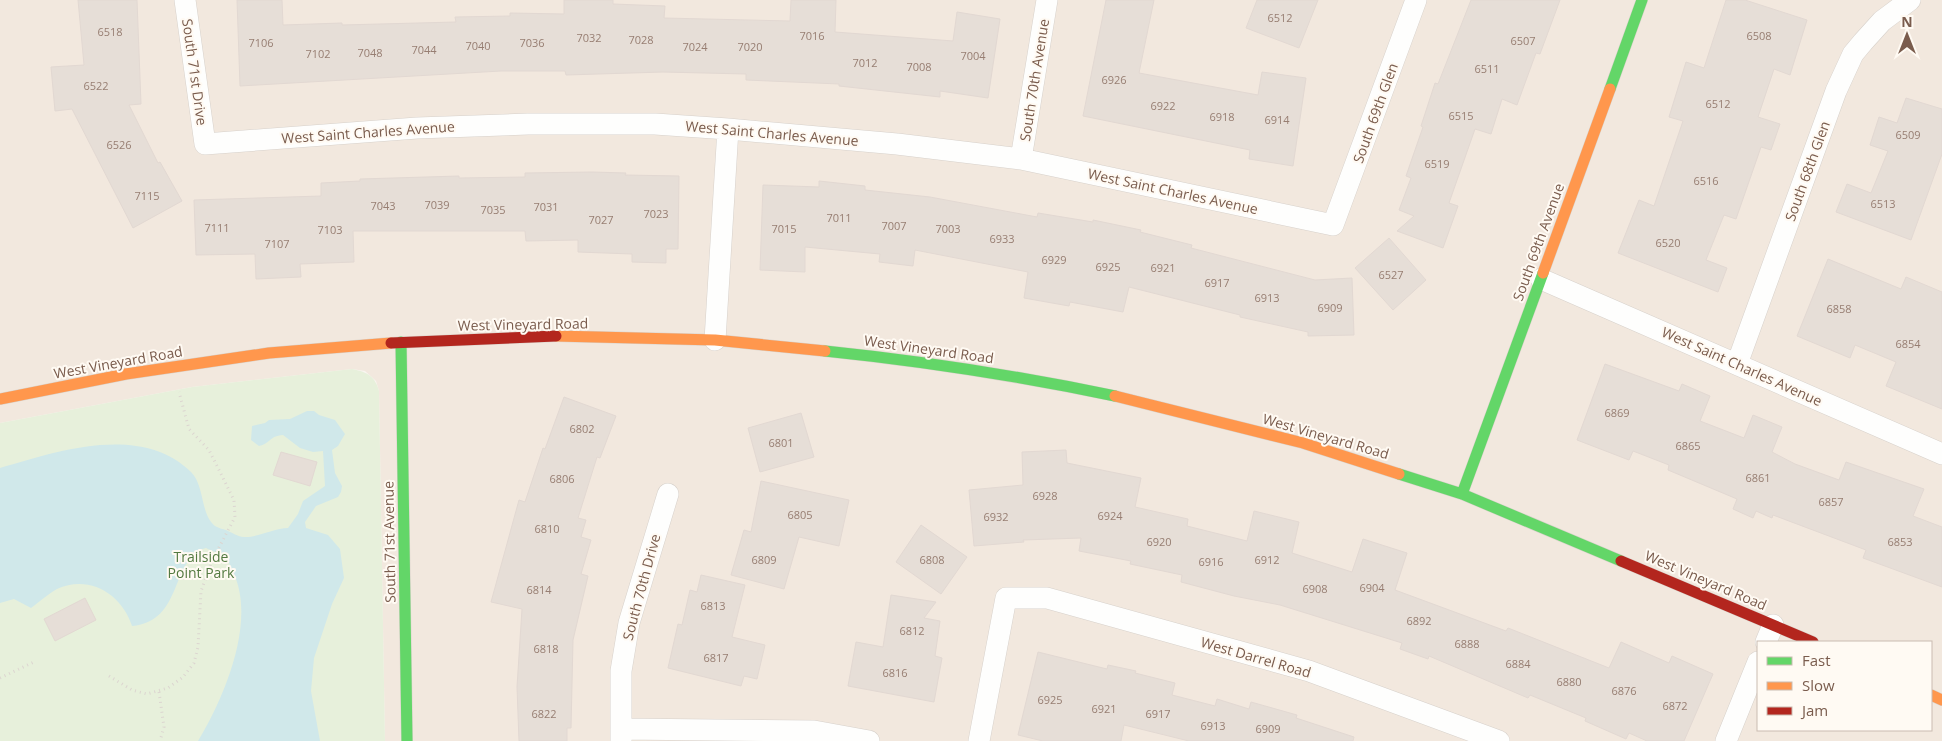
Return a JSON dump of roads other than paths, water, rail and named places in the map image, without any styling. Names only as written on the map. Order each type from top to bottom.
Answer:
[{"type":"street","name":"South 71st Drive","points":[[185,0],[205,144]]},
{"type":"street","name":"South 70th Avenue","points":[[1021,159],[1047,0]]},
{"type":"street","name":"South 69th Glen","points":[[1333,225],[1416,0]]},
{"type":"street","name":"South 69th Avenue","points":[[1462,494],[1642,0]]},
{"type":"street","name":"South 68th Glen","points":[[1737,364],[1836,91],[1853,54],[1882,21],[1910,0]]},
{"type":"street","name":"West Saint Charles Avenue","points":[[205,144],[416,128],[528,124],[655,124],[728,129],[897,144],[1021,159],[1333,225]]},
{"type":"street","points":[[715,340],[728,129]]},
{"type":"street","name":"West Saint Charles Avenue","points":[[1541,279],[1942,454]]},
{"type":"street","name":"West Vineyard Road","points":[[0,399],[172,367],[269,353],[401,342],[545,336],[715,340],[890,358],[1067,386],[1137,401],[1303,443],[1462,494],[1770,634],[1808,641]]},
{"type":"street","name":"South 71st Avenue","points":[[401,342],[407,741]]},
{"type":"street","name":"South 70th Drive","points":[[621,735],[621,671],[629,623],[668,494]]},
{"type":"street","name":"West Darrel Road","points":[[979,741],[1006,598],[1048,598],[1309,671],[1499,741]]},
{"type":"street","points":[[1726,741],[1757,664]]},
{"type":"street","points":[[621,735],[814,731],[869,741]]},
{"type":"water","points":[[307,411],[314,411],[319,415],[335,420],[345,434],[338,446],[332,450],[335,473],[342,486],[341,492],[338,497],[316,506],[305,522],[306,528],[328,535],[340,549],[344,578],[332,604],[314,658],[311,691],[320,741],[198,741],[227,682],[239,636],[241,613],[239,592],[228,561],[206,548],[195,554],[187,563],[169,602],[149,622],[132,626],[121,605],[112,596],[103,590],[81,584],[57,589],[31,608],[14,599],[0,603],[0,468],[47,455],[98,445],[124,445],[148,448],[171,457],[191,472],[199,485],[210,521],[215,526],[239,536],[249,537],[288,528],[298,514],[303,501],[325,486],[323,451],[313,452],[300,448],[283,435],[275,437],[259,446],[251,440],[252,426],[269,420],[290,419]]},
{"type":"park label","name":"Trailside Point Park","points":[[201,564]]}]
